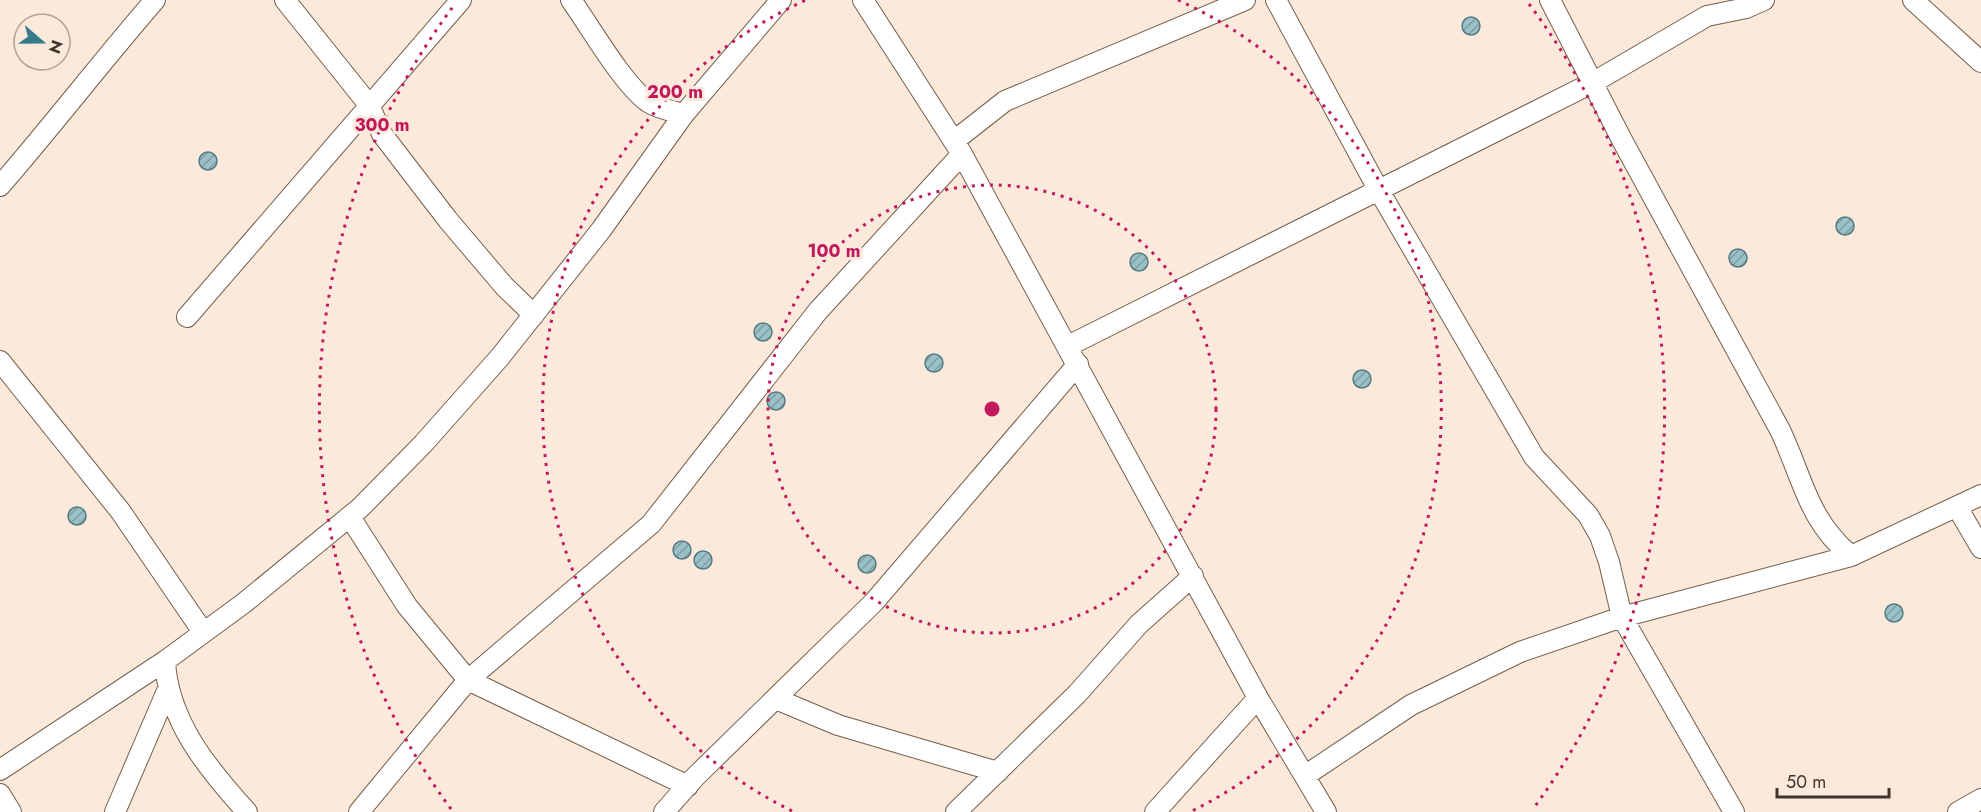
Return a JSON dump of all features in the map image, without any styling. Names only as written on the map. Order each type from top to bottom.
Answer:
[{"type":"street","points":[[0,186],[54,124],[94,69],[155,0]]},
{"type":"street","points":[[285,0],[369,105],[382,134],[448,220],[504,286],[534,315]]},
{"type":"street","points":[[187,317],[461,0]]},
{"type":"street","points":[[571,0],[628,81],[643,97],[657,107],[684,114]]},
{"type":"street","points":[[1,767],[165,661],[350,517],[423,444],[534,315],[601,230],[684,114],[781,0]]},
{"type":"street","points":[[863,0],[958,147],[1078,364],[1138,483],[1193,576],[1258,698],[1326,812]]},
{"type":"street","points":[[359,812],[468,680],[651,524],[818,311],[958,147],[1005,101],[1245,0]]},
{"type":"street","points":[[1276,0],[1378,189],[1534,458],[1588,515],[1609,562],[1622,617],[1734,812]]},
{"type":"street","points":[[1550,0],[1622,140],[1780,430],[1792,455],[1807,500],[1828,534],[1851,556]]},
{"type":"street","points":[[1068,346],[1594,82],[1707,16],[1746,8],[1764,0]]},
{"type":"street","points":[[1913,0],[1981,62]]},
{"type":"street","points":[[0,361],[121,512],[203,632]]},
{"type":"street","points":[[664,812],[687,786],[874,602],[1078,364]]},
{"type":"street","points":[[1306,775],[1411,705],[1520,652],[1622,617],[1851,556],[1981,495]]},
{"type":"street","points":[[1957,507],[1981,548]]},
{"type":"street","points":[[350,517],[407,606],[468,680],[687,786]]},
{"type":"street","points":[[956,812],[1077,694],[1139,624],[1193,576]]},
{"type":"street","points":[[165,661],[167,691],[185,733],[247,812]]},
{"type":"street","points":[[115,812],[167,691]]},
{"type":"street","points":[[1155,812],[1258,698]]},
{"type":"street","points":[[776,699],[838,725],[998,772]]},
{"type":"street","points":[[0,794],[11,812]]},
{"type":"street","points":[[1958,812],[1981,799]]},
{"type":"building","points":[[1471,17],[1477,20],[1480,26],[1477,32],[1471,35],[1465,32],[1462,26],[1465,20]]},
{"type":"building","points":[[208,152],[214,155],[217,161],[214,167],[208,170],[202,167],[199,161],[202,155]]},
{"type":"building","points":[[1845,217],[1851,220],[1854,226],[1851,232],[1845,235],[1839,232],[1836,226],[1839,220]]},
{"type":"building","points":[[1738,249],[1744,252],[1747,258],[1744,264],[1738,267],[1732,264],[1729,258],[1732,252]]},
{"type":"building","points":[[1139,253],[1145,256],[1148,262],[1145,268],[1139,271],[1133,268],[1130,262],[1133,256]]},
{"type":"building","points":[[763,323],[769,326],[772,332],[769,338],[763,341],[757,338],[754,332],[757,326]]},
{"type":"building","points":[[934,354],[940,357],[943,363],[940,369],[934,372],[928,369],[925,363],[928,357]]},
{"type":"building","points":[[1362,370],[1368,373],[1371,379],[1368,385],[1362,388],[1356,385],[1353,379],[1356,373]]},
{"type":"building","points":[[776,392],[782,395],[785,401],[782,407],[776,410],[770,407],[767,401],[770,395]]},
{"type":"building","points":[[77,507],[83,510],[86,516],[83,522],[77,525],[71,522],[68,516],[71,510]]},
{"type":"building","points":[[682,541],[688,544],[691,550],[688,556],[682,559],[676,556],[673,550],[676,544]]},
{"type":"building","points":[[703,551],[709,554],[712,560],[709,566],[703,569],[697,566],[694,560],[697,554]]},
{"type":"building","points":[[867,555],[873,558],[876,564],[873,570],[867,573],[861,570],[858,564],[861,558]]},
{"type":"building","points":[[1894,604],[1900,607],[1903,613],[1900,619],[1894,622],[1888,619],[1885,613],[1888,607]]}]
